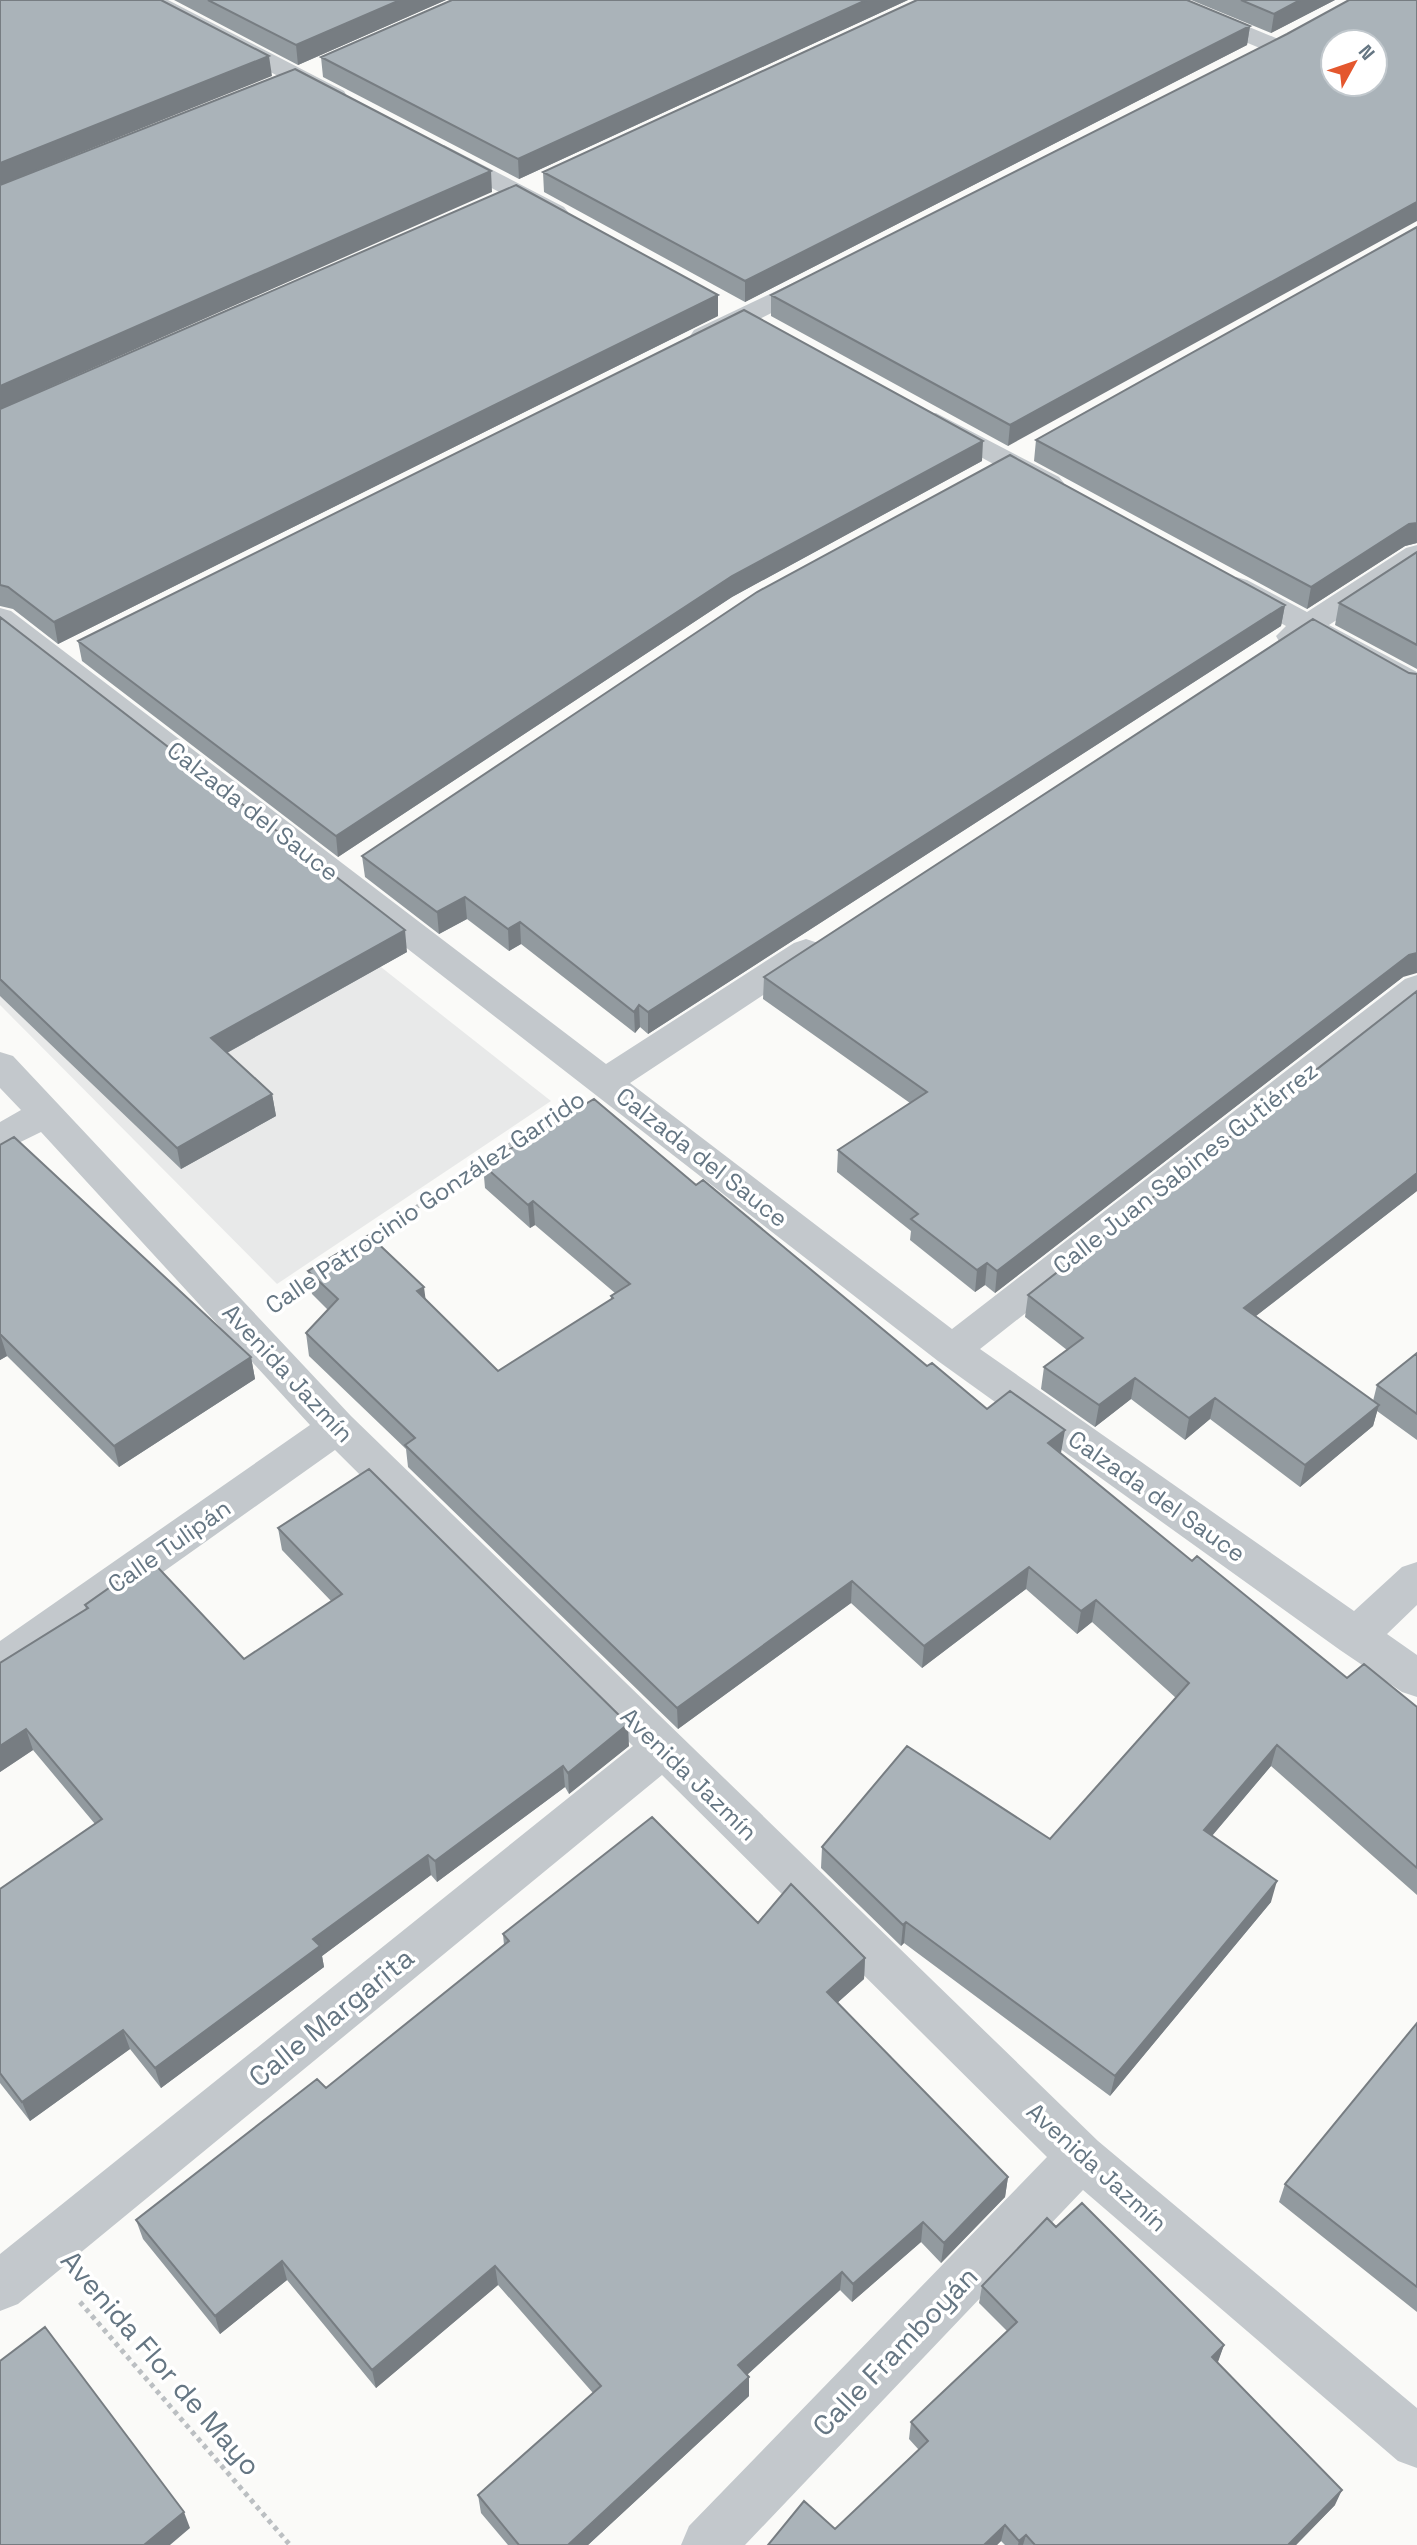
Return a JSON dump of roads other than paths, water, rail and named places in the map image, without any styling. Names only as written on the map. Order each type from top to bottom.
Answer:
[{"type":"street","points":[[150,0],[359,109]]},
{"type":"street","points":[[1164,0],[1275,46]]},
{"type":"street","points":[[1250,58],[1299,33]]},
{"type":"street","points":[[272,88],[323,66]]},
{"type":"street","points":[[420,141],[578,225]]},
{"type":"street","points":[[682,347],[843,266]]},
{"type":"street","points":[[912,408],[1068,494]]},
{"type":"street","points":[[1261,656],[1417,554]]},
{"type":"street","points":[[1212,573],[1417,685]]},
{"type":"street","name":"Calzada del Sauce","points":[[0,617],[68,654],[349,868],[605,1082],[952,1350],[1417,1679]]},
{"type":"street","name":"Calle Patrocinio González Garrido","points":[[605,1082],[828,937]]},
{"type":"street","name":"Calle Juan Sabines Gutiérrez","points":[[952,1350],[1417,986]]},
{"type":"street","name":"Avenida Jazmín","points":[[0,1065],[337,1427],[1081,2157],[1417,2442]]},
{"type":"street","points":[[0,1139],[45,1113]]},
{"type":"street","name":"Calle Tulipán","points":[[0,1664],[337,1427]]},
{"type":"street","points":[[1355,1637],[1417,1579]]},
{"type":"street","name":"Calle Margarita","points":[[0,2286],[663,1748]]},
{"type":"street","name":"Calle Framboyán","points":[[708,2545],[1081,2157]]}]
